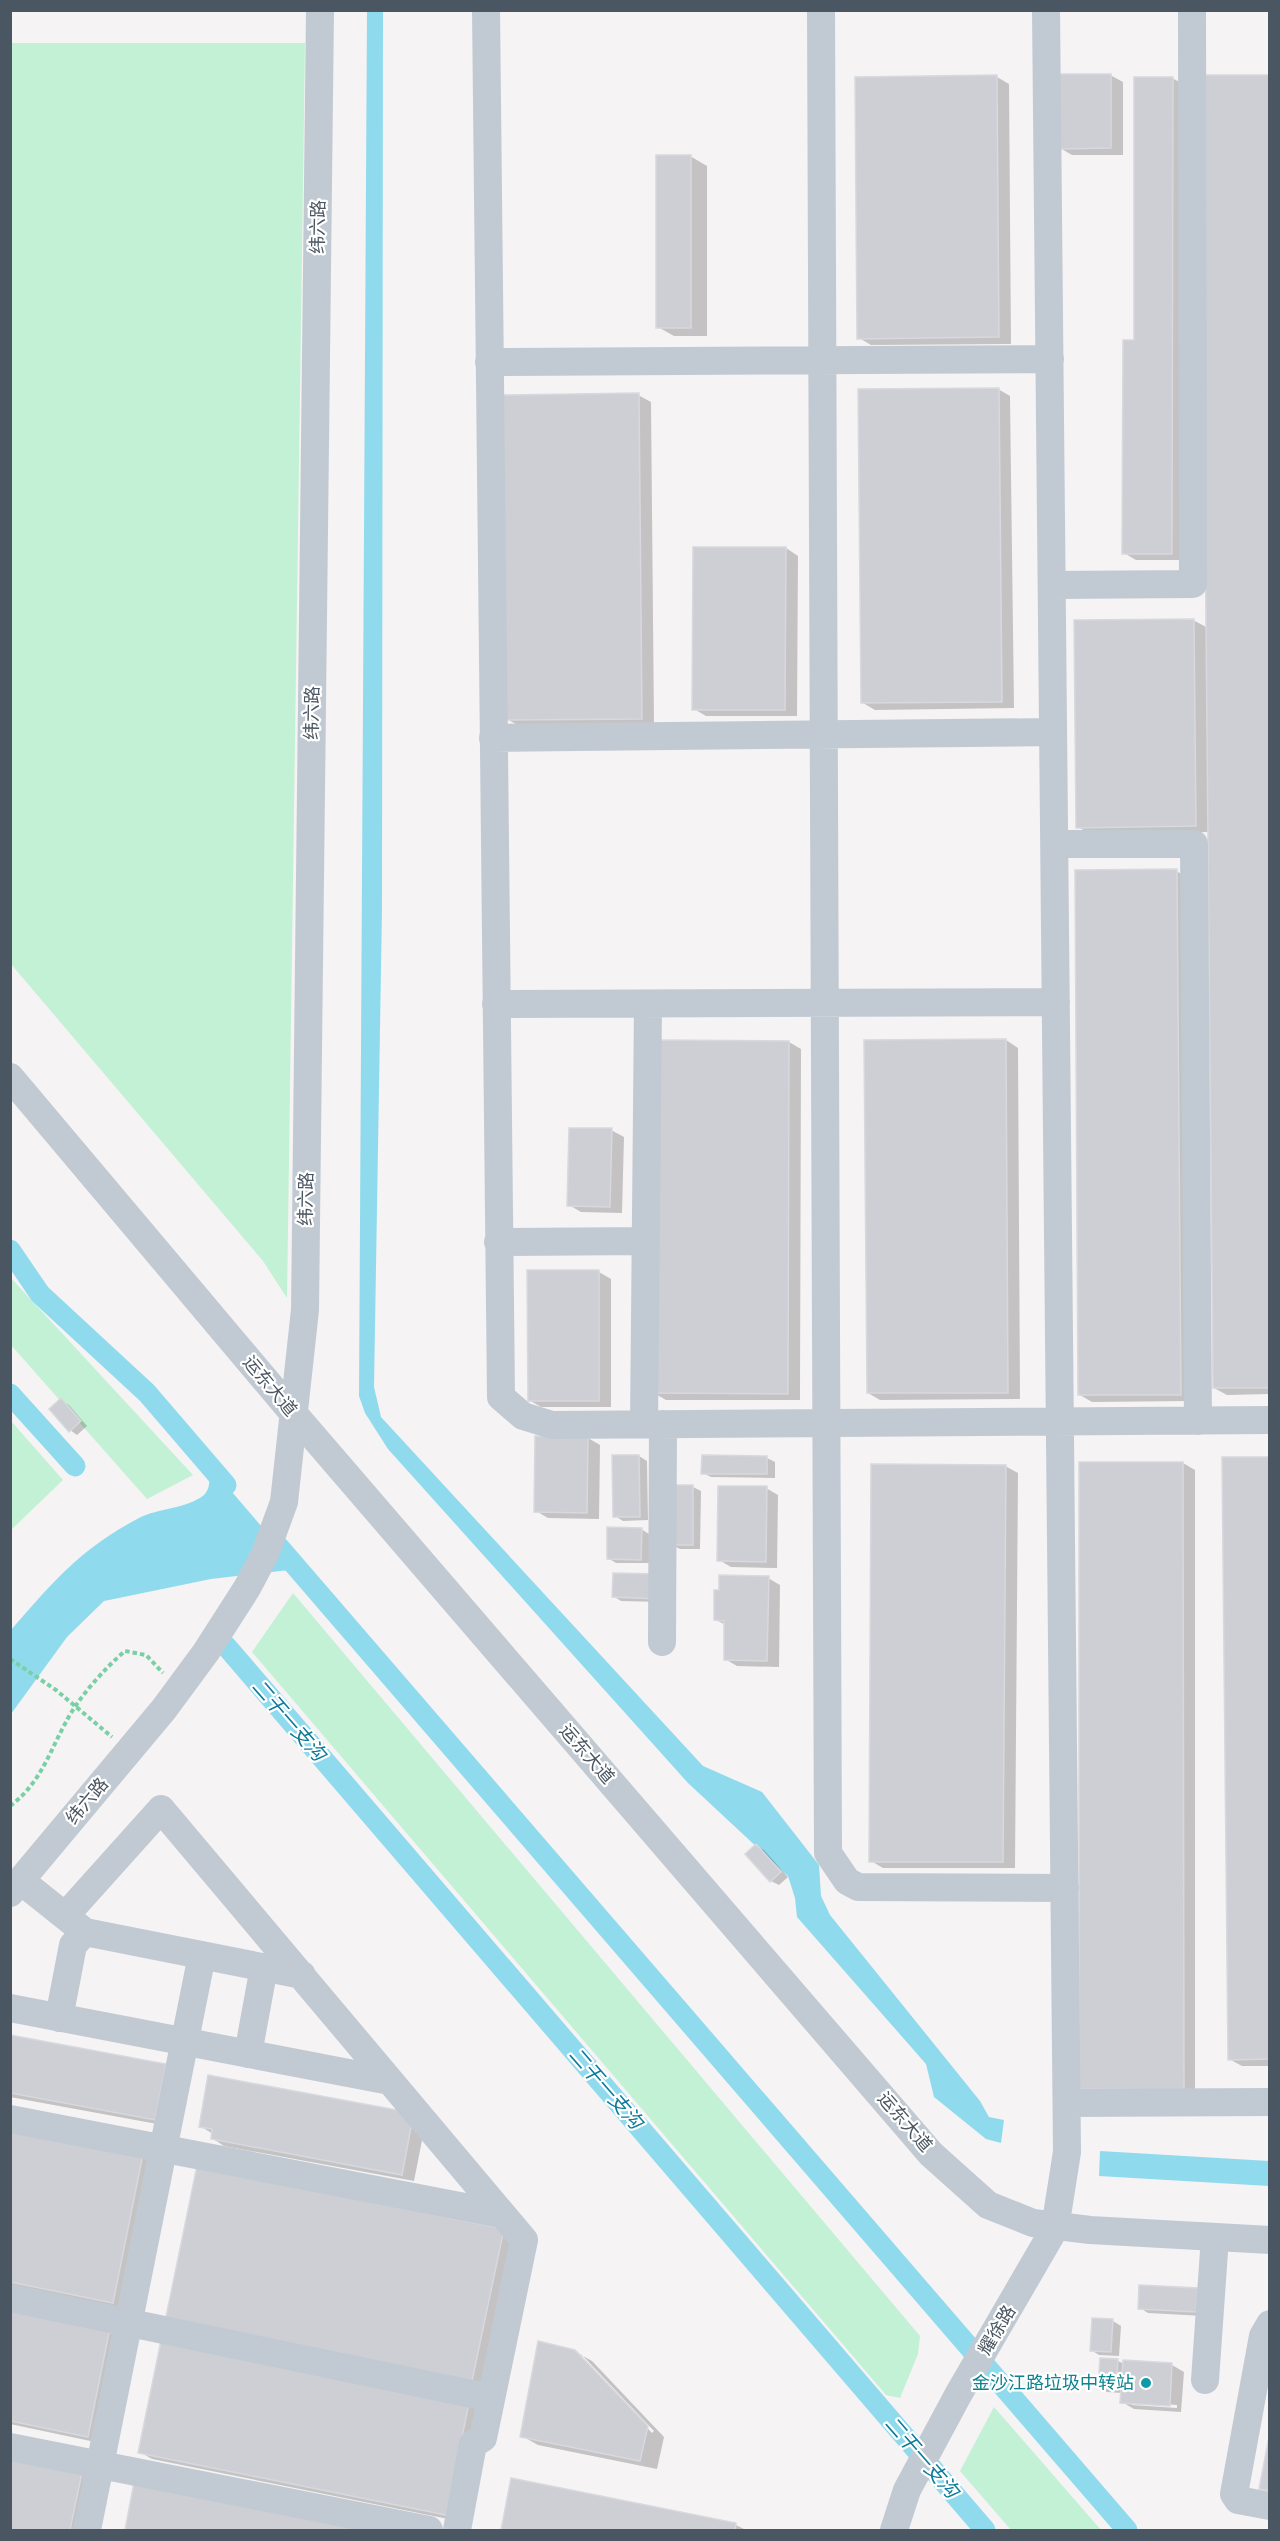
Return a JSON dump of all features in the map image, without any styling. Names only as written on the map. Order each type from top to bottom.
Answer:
[{"type":"street","name":"纬六路","points":[[16,1887],[169,1702],[206,1652],[247,1588],[265,1554],[282,1509],[305,1310],[320,10]]},
{"type":"street","points":[[486,10],[501,1397],[523,1416],[552,1425],[1269,1420]]},
{"type":"street","points":[[821,10],[827,1003],[828,1853],[846,1881],[865,1887],[1065,1888]]},
{"type":"street","points":[[1046,10],[1067,2103],[1067,2152],[1055,2228]]},
{"type":"street","points":[[1052,585],[1193,584],[1192,10]]},
{"type":"street","points":[[489,362],[1050,359]]},
{"type":"street","points":[[493,738],[1053,732]]},
{"type":"street","points":[[1055,844],[1194,844],[1198,1421]]},
{"type":"street","points":[[496,1004],[1056,1002]]},
{"type":"street","points":[[648,1004],[646,1241],[662,1642]]},
{"type":"street","name":"运东大道","points":[[10,1077],[294,1414],[931,2154],[988,2205],[1033,2223],[1055,2228],[1269,2240]]},
{"type":"street","points":[[498,1242],[646,1241]]},
{"type":"street","points":[[59,2018],[75,1924],[161,1809],[524,2240],[483,2438],[472,2444],[457,2530]]},
{"type":"street","points":[[16,1887],[75,1924],[202,1955],[302,1975]]},
{"type":"street","points":[[87,2530],[202,1955]]},
{"type":"street","points":[[248,2054],[264,1967]]},
{"type":"street","points":[[10,2008],[390,2081]]},
{"type":"street","points":[[1067,2103],[1269,2102]]},
{"type":"street","points":[[10,2119],[501,2214]]},
{"type":"street","name":"耀徐路","points":[[894,2530],[908,2490],[958,2395],[1055,2228]]},
{"type":"street","points":[[1205,2380],[1215,2237]]},
{"type":"street","points":[[10,2298],[491,2397]]},
{"type":"street","points":[[1269,2324],[1263,2336],[1234,2494],[1238,2500],[1269,2506]]},
{"type":"street","points":[[10,2447],[429,2530]]},
{"type":"path","points":[[10,1806],[39,1779],[67,1719],[78,1707],[105,1667],[125,1651],[146,1655],[163,1673],[169,1702]]},
{"type":"path","points":[[10,1659],[78,1707],[128,1752]]},
{"type":"green space","points":[[11,43],[305,43],[287,1298],[263,1261],[11,964]]},
{"type":"green space","points":[[10,1277],[193,1475],[147,1499],[11,1345]]},
{"type":"green space","points":[[11,1421],[63,1480],[10,1530]]},
{"type":"green space","points":[[293,1593],[920,2336],[918,2354],[900,2398],[886,2395],[252,1652]]},
{"type":"green space","points":[[994,2407],[1101,2530],[1011,2530],[960,2471]]},
{"type":"water","points":[[383,10],[382,909],[374,1387],[381,1417],[703,1766],[762,1792],[819,1865],[821,1896],[830,1915],[980,2101],[989,2117],[1004,2120],[1001,2143],[986,2139],[934,2097],[926,2064],[797,1917],[795,1898],[788,1876],[688,1783],[388,1449],[365,1413],[359,1396],[367,11]]},
{"type":"water","points":[[208,1464],[298,1569],[211,1579],[104,1601],[67,1637],[11,1714],[11,1630],[55,1581],[100,1542],[139,1518],[181,1506],[204,1495],[209,1484]]},
{"type":"water","points":[[1100,2151],[1269,2161],[1269,2186],[1099,2176]]},
{"type":"building","points":[[1058,74],[1111,74],[1111,148],[1058,149]]},
{"type":"building","points":[[997,75],[999,337],[857,339],[855,77]]},
{"type":"building","points":[[1201,75],[1270,75],[1270,1388],[1213,1388]]},
{"type":"building","points":[[1134,77],[1173,77],[1172,554],[1122,554],[1123,340],[1134,340]]},
{"type":"building","points":[[656,155],[691,155],[691,328],[656,328]]},
{"type":"building","points":[[999,388],[1002,702],[861,703],[858,389]]},
{"type":"building","points":[[639,393],[642,719],[506,720],[503,395]]},
{"type":"building","points":[[693,547],[786,547],[785,710],[692,710]]},
{"type":"building","points":[[1194,619],[1196,826],[1076,828],[1074,620]]},
{"type":"building","points":[[1177,869],[1181,1395],[1078,1395],[1075,870]]},
{"type":"building","points":[[1006,1039],[1008,1393],[867,1393],[864,1040]]},
{"type":"building","points":[[654,1040],[789,1041],[788,1394],[652,1393]]},
{"type":"building","points":[[569,1128],[612,1128],[610,1207],[567,1206]]},
{"type":"building","points":[[527,1270],[599,1270],[599,1401],[528,1401]]},
{"type":"building","points":[[61,1398],[81,1421],[69,1432],[49,1409]]},
{"type":"building","points":[[535,1436],[588,1437],[587,1513],[534,1512]]},
{"type":"building","points":[[612,1455],[639,1455],[640,1517],[613,1517]]},
{"type":"building","points":[[702,1455],[767,1456],[767,1474],[701,1474]]},
{"type":"building","points":[[1222,1457],[1270,1457],[1270,2059],[1228,2060]]},
{"type":"building","points":[[1079,1462],[1183,1462],[1184,2090],[1079,2089]]},
{"type":"building","points":[[871,1464],[1006,1465],[1003,1862],[869,1862]]},
{"type":"building","points":[[671,1485],[693,1485],[693,1545],[671,1545]]},
{"type":"building","points":[[718,1486],[767,1486],[766,1562],[717,1561]]},
{"type":"building","points":[[607,1527],[642,1528],[641,1560],[607,1559]]},
{"type":"building","points":[[613,1573],[657,1574],[657,1599],[612,1597]]},
{"type":"building","points":[[719,1575],[769,1576],[767,1661],[724,1660],[724,1621],[714,1620],[714,1590],[719,1590]]},
{"type":"building","points":[[756,1844],[781,1872],[770,1882],[745,1854]]},
{"type":"building","points":[[10,2035],[166,2064],[155,2120],[10,2093]]},
{"type":"building","points":[[208,2075],[407,2112],[412,2122],[402,2175],[211,2139],[212,2129],[199,2127]]},
{"type":"building","points":[[10,2127],[143,2154],[113,2303],[10,2282]]},
{"type":"building","points":[[197,2166],[504,2229],[472,2381],[166,2317]]},
{"type":"building","points":[[1139,2285],[1198,2288],[1196,2312],[1138,2309]]},
{"type":"building","points":[[10,2307],[110,2328],[88,2437],[10,2421]]},
{"type":"building","points":[[1092,2318],[1113,2319],[1111,2352],[1090,2351]]},
{"type":"building","points":[[161,2341],[469,2403],[446,2515],[138,2453]]},
{"type":"building","points":[[538,2341],[575,2350],[648,2426],[640,2461],[520,2437]]},
{"type":"building","points":[[1100,2358],[1118,2359],[1116,2389],[1098,2388]]},
{"type":"building","name":"金沙江路垃圾中转站","points":[[1123,2360],[1172,2363],[1170,2406],[1120,2403]]},
{"type":"building","points":[[1270,2432],[1270,2491],[1259,2489]]},
{"type":"building","points":[[10,2454],[83,2468],[70,2530],[10,2530]]},
{"type":"building","points":[[135,2477],[402,2530],[125,2530]]},
{"type":"building","points":[[511,2478],[736,2523],[735,2530],[501,2530]]},
{"type":"waterway","points":[[10,1250],[40,1294],[147,1393],[226,1485]]},
{"type":"waterway","name":"二干一支沟","points":[[10,1394],[75,1466]]},
{"type":"waterway","points":[[279,1547],[1127,2530]]},
{"type":"waterway","name":"二干一支沟","points":[[226,1646],[985,2530]]},
{"type":"place","name":"金沙江路垃圾中转站","points":[[1146,2383]]}]
